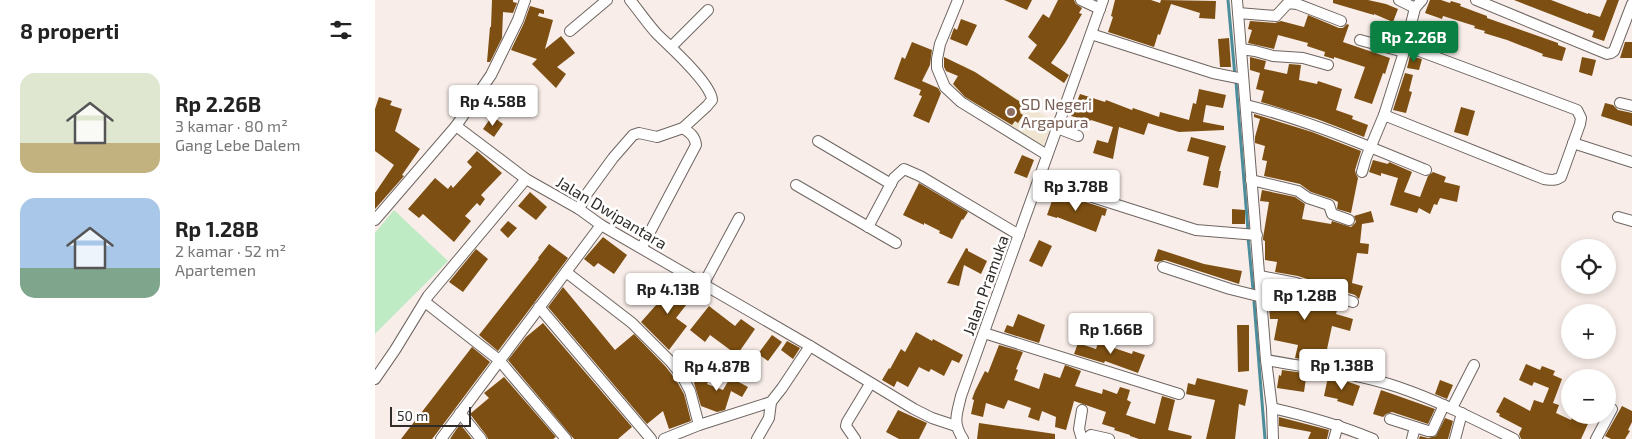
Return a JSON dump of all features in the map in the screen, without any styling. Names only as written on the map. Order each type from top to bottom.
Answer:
[{"type":"street","points":[[375,220],[456,126],[491,75],[518,20],[525,0]]},
{"type":"street","points":[[570,31],[607,0]]},
{"type":"street","points":[[579,209],[613,158],[633,135],[639,133],[657,137],[683,128],[711,103],[712,95],[702,82],[657,34],[630,0]]},
{"type":"street","points":[[958,0],[940,44],[937,59],[937,68],[945,87],[961,102],[1047,155]]},
{"type":"street","points":[[1081,0],[1101,5]]},
{"type":"street","points":[[1237,0],[1266,360],[1272,408],[1273,439]]},
{"type":"street","points":[[1362,172],[1384,115],[1419,4],[1399,0]]},
{"type":"street","points":[[1476,0],[1607,54],[1614,51],[1628,30],[1632,4]]},
{"type":"street","points":[[1238,13],[1276,16],[1290,3],[1341,21]]},
{"type":"street","name":"Jalan Pramuka","points":[[956,426],[961,396],[1101,5]]},
{"type":"street","points":[[671,47],[708,10]]},
{"type":"street","points":[[1091,34],[1205,71],[1243,80]]},
{"type":"street","points":[[1360,40],[1405,49],[1577,110],[1581,118],[1561,177],[1557,180],[1544,179],[1384,115]]},
{"type":"street","points":[[1241,49],[1273,56],[1303,58],[1328,65]]},
{"type":"street","points":[[1620,103],[1632,106]]},
{"type":"street","points":[[1246,105],[1275,112],[1371,146],[1426,170]]},
{"type":"street","name":"Jalan Dwipantara","points":[[456,126],[526,179],[579,209],[601,225],[642,247],[926,416],[956,426]]},
{"type":"street","points":[[642,247],[695,145],[692,135],[683,128]]},
{"type":"street","points":[[1057,128],[1078,136]]},
{"type":"street","points":[[818,142],[891,184]]},
{"type":"street","points":[[1573,143],[1632,162]]},
{"type":"street","points":[[868,227],[893,178],[904,169],[920,176],[1019,235]]},
{"type":"street","points":[[375,379],[428,296],[526,179]]},
{"type":"street","points":[[1039,180],[1167,219],[1196,230],[1257,235]]},
{"type":"street","points":[[1251,180],[1298,191],[1308,198],[1329,205],[1332,214],[1349,220]]},
{"type":"street","points":[[796,185],[896,243]]},
{"type":"street","points":[[1618,217],[1632,221]]},
{"type":"street","points":[[703,285],[739,218]]},
{"type":"street","points":[[441,439],[601,225]]},
{"type":"street","points":[[1163,267],[1261,297]]},
{"type":"street","points":[[566,272],[632,324],[671,362],[682,376],[690,391],[699,425]]},
{"type":"street","points":[[1260,276],[1296,283],[1353,302]]},
{"type":"street","points":[[425,302],[499,360],[566,439]]},
{"type":"street","points":[[539,307],[651,439]]},
{"type":"street","points":[[984,333],[1179,394]]},
{"type":"street","points":[[757,439],[769,418],[771,402],[810,346]]},
{"type":"street","points":[[1266,360],[1388,384],[1448,406],[1514,439]]},
{"type":"street","points":[[1390,418],[1432,431],[1474,365]]},
{"type":"street","points":[[855,439],[847,426],[847,422],[870,384]]},
{"type":"street","points":[[664,439],[699,425],[771,402]]},
{"type":"street","points":[[1272,408],[1338,425],[1373,439]]},
{"type":"street","points":[[1082,410],[1079,429],[1082,439]]},
{"type":"street","points":[[460,413],[481,439]]},
{"type":"street","points":[[1455,439],[1462,413]]},
{"type":"street","points":[[1596,439],[1604,424]]},
{"type":"street","points":[[1334,439],[1338,425]]},
{"type":"street","points":[[956,426],[963,439]]},
{"type":"street","points":[[1412,439],[1415,427]]},
{"type":"street","points":[[1087,439],[1091,435],[1096,435],[1109,439]]},
{"type":"shaded area","name":"SD Negeri Argapura","points":[[962,64],[1053,121],[1042,149],[960,97],[953,85]]},
{"type":"green space","points":[[394,210],[448,261],[375,334],[375,233]]},
{"type":"building","points":[[492,0],[513,0],[513,2],[517,3],[513,13],[503,12],[502,38],[490,62],[487,62],[491,27]]},
{"type":"building","points":[[1004,0],[1032,0],[1027,10]]},
{"type":"building","points":[[1058,0],[1074,0],[1082,8],[1079,13],[1082,14],[1051,63],[1069,75],[1064,83],[1028,58],[1037,45],[1028,37],[1043,14],[1049,18]]},
{"type":"building","points":[[1115,0],[1151,0],[1160,3],[1161,0],[1216,1],[1215,19],[1199,18],[1200,13],[1171,4],[1154,47],[1108,32],[1113,17],[1111,16]]},
{"type":"building","points":[[1333,0],[1368,0],[1398,9],[1393,22],[1374,14],[1333,3]]},
{"type":"building","points":[[1430,0],[1441,0],[1450,3],[1451,1],[1461,4],[1460,6],[1487,16],[1487,18],[1558,43],[1558,45],[1566,48],[1562,61],[1542,56],[1543,54],[1484,33],[1485,31],[1474,28],[1475,26],[1443,16],[1442,19],[1425,13]]},
{"type":"building","points":[[1514,0],[1551,0],[1600,17],[1607,0],[1619,0],[1604,41],[1592,37],[1594,31]]},
{"type":"building","points":[[530,6],[544,10],[544,14],[539,13],[538,16],[553,20],[545,49],[561,36],[575,53],[557,67],[566,74],[556,88],[532,64],[537,59],[511,50]]},
{"type":"building","points":[[1308,15],[1339,28],[1343,28],[1347,24],[1349,25],[1343,42],[1390,58],[1372,104],[1354,98],[1365,67],[1334,57],[1334,59],[1324,56],[1325,52],[1307,46],[1308,43],[1278,35],[1274,49],[1248,43],[1252,30],[1248,29],[1250,21],[1275,23],[1281,21],[1304,27]]},
{"type":"building","points":[[961,19],[977,25],[967,46],[950,39],[954,28],[957,30]]},
{"type":"building","points":[[1229,38],[1231,67],[1220,67],[1218,39]]},
{"type":"building","points":[[912,42],[932,50],[930,65],[922,81],[938,88],[941,93],[929,123],[913,116],[922,96],[919,95],[921,90],[894,79],[902,57],[905,59]]},
{"type":"building","points":[[1625,42],[1632,42],[1632,58],[1620,58]]},
{"type":"building","points":[[1410,56],[1422,59],[1419,70],[1407,68]]},
{"type":"building","points":[[944,57],[975,72],[1025,105],[1020,113],[1023,115],[1018,123],[1015,121],[1012,125],[965,97],[953,84],[958,76],[946,71]]},
{"type":"building","points":[[1250,57],[1266,61],[1264,69],[1287,74],[1289,64],[1301,65],[1299,80],[1317,84],[1318,81],[1342,89],[1336,110],[1353,116],[1352,119],[1368,125],[1364,137],[1317,119],[1261,102],[1264,91],[1256,89],[1260,73],[1250,70]]},
{"type":"building","points":[[1582,57],[1596,60],[1592,76],[1579,72]]},
{"type":"building","points":[[1405,73],[1413,75],[1409,91],[1412,92],[1406,113],[1393,110]]},
{"type":"building","points":[[1199,89],[1226,95],[1223,108],[1206,105],[1203,122],[1224,126],[1224,130],[1179,132],[1148,123],[1144,135],[1119,127],[1113,159],[1093,153],[1097,140],[1108,143],[1113,127],[1071,116],[1080,94],[1105,102],[1106,100],[1132,110],[1133,108],[1159,117],[1160,112],[1189,120],[1193,103],[1196,104]]},
{"type":"building","points":[[493,90],[507,97],[500,110],[487,102]]},
{"type":"building","points":[[379,97],[392,101],[390,105],[402,109],[395,131],[420,149],[402,175],[404,176],[375,209],[375,193],[394,165],[375,151],[375,109]]},
{"type":"building","points":[[1605,103],[1613,105],[1618,110],[1632,113],[1632,126],[1601,116]]},
{"type":"building","points":[[1461,107],[1475,111],[1468,136],[1454,132]]},
{"type":"building","points":[[1254,114],[1312,132],[1361,151],[1355,170],[1358,178],[1351,213],[1337,209],[1338,202],[1311,192],[1300,184],[1264,176],[1267,161],[1262,160],[1265,146],[1255,143],[1260,119],[1254,117]]},
{"type":"building","points":[[492,116],[503,124],[494,137],[483,129]]},
{"type":"building","points":[[1191,137],[1226,146],[1219,171],[1221,171],[1218,188],[1203,185],[1209,157],[1187,151]]},
{"type":"building","points":[[477,151],[502,173],[481,195],[485,199],[480,206],[477,203],[465,216],[471,221],[454,242],[423,214],[419,218],[408,209],[435,178],[448,189],[451,185],[453,188],[472,167],[467,162]]},
{"type":"building","points":[[1022,155],[1034,160],[1027,178],[1014,173]]},
{"type":"building","points":[[1373,160],[1388,164],[1389,162],[1412,172],[1404,192],[1420,197],[1428,176],[1433,172],[1446,177],[1444,182],[1460,186],[1457,202],[1440,198],[1437,205],[1434,204],[1430,214],[1419,208],[1417,213],[1390,205],[1398,178],[1369,172]]},
{"type":"building","points":[[919,183],[968,212],[962,219],[952,239],[924,223],[924,225],[903,215]]},
{"type":"building","points":[[1262,190],[1295,197],[1305,204],[1302,219],[1331,224],[1332,221],[1351,227],[1356,222],[1354,216],[1371,211],[1374,222],[1362,224],[1360,243],[1369,244],[1368,254],[1357,253],[1352,283],[1363,286],[1359,299],[1355,295],[1298,276],[1275,272],[1277,262],[1265,260],[1265,241],[1263,238],[1269,202],[1260,201]]},
{"type":"building","points":[[530,192],[547,207],[536,220],[518,206]]},
{"type":"building","points":[[1055,192],[1107,209],[1105,216],[1102,215],[1096,232],[1047,215]]},
{"type":"building","points":[[1232,209],[1245,210],[1245,224],[1232,224]]},
{"type":"building","points":[[508,221],[517,228],[508,238],[500,230]]},
{"type":"building","points":[[603,237],[627,255],[614,274],[598,263],[594,267],[584,259]]},
{"type":"building","points":[[1039,240],[1052,246],[1042,267],[1029,261]]},
{"type":"building","points":[[549,244],[568,258],[498,351],[479,335]]},
{"type":"building","points":[[966,248],[987,261],[981,274],[964,265],[959,286],[947,283]]},
{"type":"building","points":[[476,249],[488,259],[463,292],[449,282]]},
{"type":"building","points":[[1158,249],[1204,264],[1242,271],[1239,284],[1165,260],[1154,261]]},
{"type":"building","points":[[677,277],[689,284],[681,294],[690,300],[676,318],[687,326],[669,350],[641,322]]},
{"type":"building","points":[[1267,284],[1339,304],[1336,314],[1353,319],[1350,331],[1332,326],[1324,363],[1295,358],[1298,345],[1274,340],[1278,319],[1270,319]]},
{"type":"building","points":[[563,287],[615,350],[634,334],[666,367],[684,394],[691,421],[669,429],[663,411],[647,424],[548,307]]},
{"type":"building","points":[[709,306],[735,326],[741,319],[755,329],[737,355],[710,335],[705,342],[690,330]]},
{"type":"building","points":[[1018,314],[1045,325],[1039,343],[1004,332],[1007,325],[1013,327]]},
{"type":"building","points":[[543,323],[632,427],[618,439],[574,439],[508,360],[526,337]]},
{"type":"building","points":[[1237,325],[1249,325],[1249,371],[1238,372]]},
{"type":"building","points":[[916,332],[963,355],[959,363],[952,360],[944,376],[931,369],[929,372],[919,367],[908,387],[897,381],[894,387],[882,380],[901,349],[905,352]]},
{"type":"building","points":[[1101,334],[1114,338],[1111,347],[1132,354],[1133,351],[1145,355],[1138,373],[1105,361],[1104,363],[1074,354],[1078,343],[1096,349]]},
{"type":"building","points":[[772,335],[782,342],[768,361],[758,354]]},
{"type":"building","points":[[787,341],[800,348],[793,359],[781,350]]},
{"type":"building","points":[[999,345],[1023,352],[1014,380],[1039,389],[1044,373],[1060,378],[1065,365],[1081,371],[1075,386],[1102,394],[1103,389],[1117,394],[1120,387],[1130,390],[1127,400],[1131,402],[1126,415],[1155,424],[1162,396],[1175,400],[1168,430],[1192,436],[1191,439],[1139,439],[1102,424],[1106,412],[1074,401],[1066,430],[1055,427],[1056,417],[1042,411],[1039,421],[1028,417],[1031,408],[1008,400],[1004,409],[986,403],[983,417],[971,414],[974,400],[972,399],[975,391],[985,371],[988,373]]},
{"type":"building","points":[[472,347],[490,362],[436,434],[432,439],[401,439]]},
{"type":"building","points":[[1526,364],[1540,370],[1542,366],[1555,371],[1553,375],[1561,379],[1553,403],[1559,405],[1556,413],[1561,415],[1561,424],[1588,424],[1581,439],[1521,439],[1519,434],[1522,428],[1499,416],[1500,414],[1496,412],[1504,397],[1530,411],[1534,400],[1543,403],[1549,388],[1534,382],[1532,386],[1519,380]]},
{"type":"building","points":[[1282,370],[1311,374],[1310,379],[1306,378],[1304,392],[1277,388],[1279,375],[1281,376]]},
{"type":"building","points":[[734,371],[738,373],[735,380],[748,387],[742,397],[731,391],[725,410],[717,412],[701,406],[694,383],[701,372],[710,378],[707,384],[723,390]]},
{"type":"building","points":[[504,377],[556,437],[553,439],[488,439],[470,414],[489,398],[484,393]]},
{"type":"building","points":[[1328,377],[1360,386],[1353,406],[1337,401],[1338,399],[1324,396]]},
{"type":"building","points":[[1197,378],[1248,390],[1245,406],[1239,404],[1235,439],[1206,439],[1215,400],[1186,394],[1188,383],[1195,385]]},
{"type":"building","points":[[1440,380],[1453,385],[1447,399],[1435,394]]},
{"type":"building","points":[[1381,390],[1435,409],[1428,424],[1392,412],[1383,417],[1373,414]]},
{"type":"building","points":[[1622,406],[1632,411],[1632,422],[1628,430],[1630,431],[1625,439],[1611,439],[1605,436],[1612,424],[1616,424],[1616,417]]},
{"type":"building","points":[[898,410],[927,423],[919,439],[899,439],[886,432]]},
{"type":"building","points":[[1279,417],[1329,430],[1327,439],[1308,439],[1311,432],[1279,426]]},
{"type":"building","points":[[1445,418],[1453,421],[1448,439],[1419,439],[1420,436],[1428,438],[1436,436]]},
{"type":"building","points":[[979,423],[1055,434],[1055,439],[977,439]]},
{"type":"building","points":[[460,424],[472,439],[450,439]]},
{"type":"waterway","points":[[1228,0],[1235,76]]},
{"type":"waterway","points":[[1236,82],[1248,231]]},
{"type":"waterway","points":[[1248,237],[1253,289]]},
{"type":"waterway","points":[[1254,302],[1265,439]]},
{"type":"place","name":"SD Negeri Argapura","points":[[1011,112]]}]
